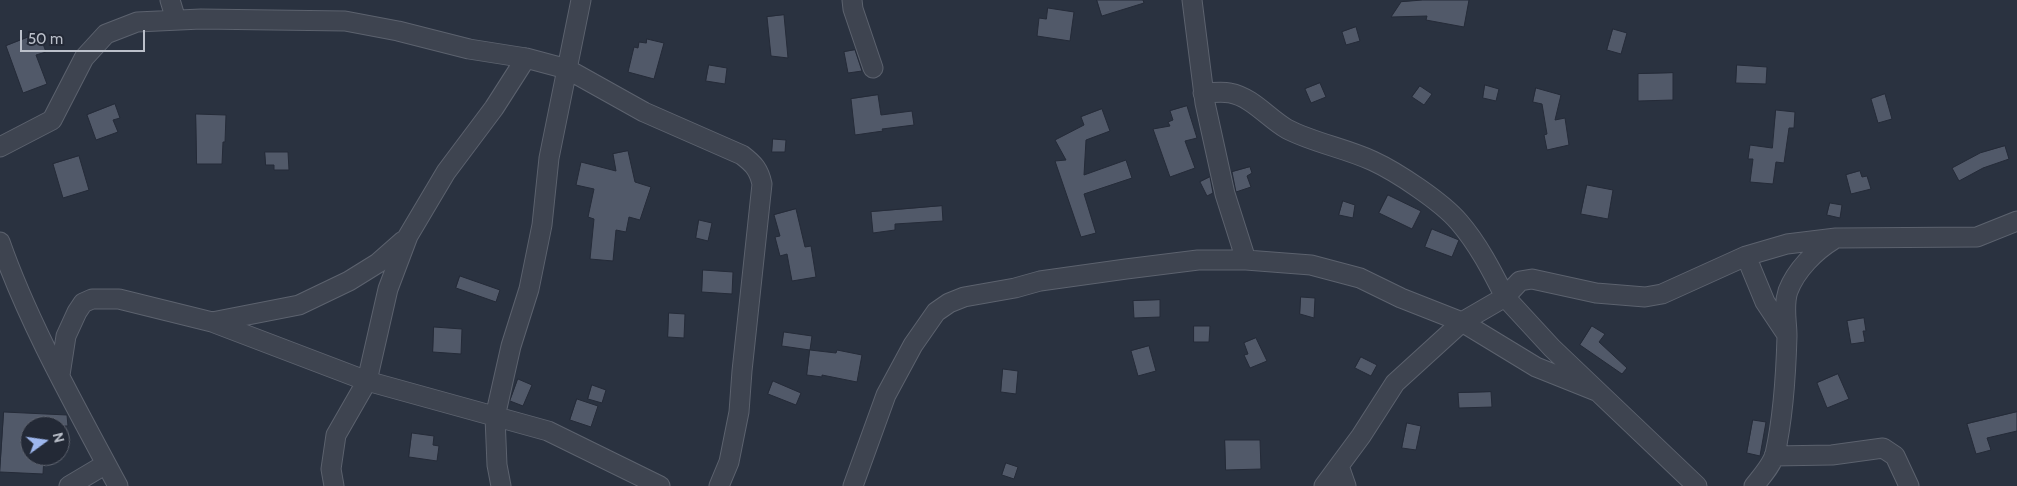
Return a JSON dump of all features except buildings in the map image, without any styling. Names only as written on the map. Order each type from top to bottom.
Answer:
[{"type":"street","points":[[170,0],[176,20]]},
{"type":"street","points":[[501,486],[497,465],[495,417],[540,234],[550,158],[581,0]]},
{"type":"street","points":[[852,0],[853,9],[873,68]]},
{"type":"street","points":[[1192,0],[1203,93],[1225,194],[1246,260]]},
{"type":"street","points":[[0,147],[52,120],[84,58],[106,34],[136,22],[176,20],[344,21],[398,31],[469,49],[526,58],[567,69],[644,112],[742,155],[754,164],[759,173],[762,184],[739,412],[729,462],[719,486]]},
{"type":"street","points":[[334,486],[331,469],[336,435],[367,381],[388,289],[408,236],[446,172],[494,108],[526,58]]},
{"type":"street","points":[[1203,93],[1230,93],[1240,96],[1287,129],[1321,143],[1372,160],[1419,189],[1458,222],[1491,270],[1504,297],[1552,348],[1697,486]]},
{"type":"street","points":[[1324,486],[1361,436],[1396,383],[1462,322],[1504,297],[1520,281],[1532,279],[1596,293],[1645,297],[1662,294],[1746,256],[1787,244],[1836,238],[1977,237],[2017,220]]},
{"type":"street","points":[[212,322],[299,305],[349,281],[392,253],[408,236]]},
{"type":"street","points":[[1754,486],[1774,456],[1782,409],[1787,335],[1785,312],[1788,290],[1805,263],[1820,248],[1836,238]]},
{"type":"street","points":[[0,242],[24,301],[118,486]]},
{"type":"street","points":[[1746,256],[1765,302],[1787,335]]},
{"type":"street","points":[[853,486],[886,395],[913,345],[936,312],[949,303],[964,297],[1015,288],[1040,281],[1198,260],[1246,260],[1311,265],[1360,278],[1401,298],[1462,322],[1536,367],[1596,391]]},
{"type":"street","points":[[60,375],[66,336],[83,303],[92,299],[119,299],[212,322],[367,381],[548,431],[660,486]]},
{"type":"street","points":[[1774,456],[1832,455],[1883,448],[1895,456],[1909,486]]},
{"type":"street","points":[[70,486],[106,464]]},
{"type":"street","points":[[1339,466],[1346,486]]}]
